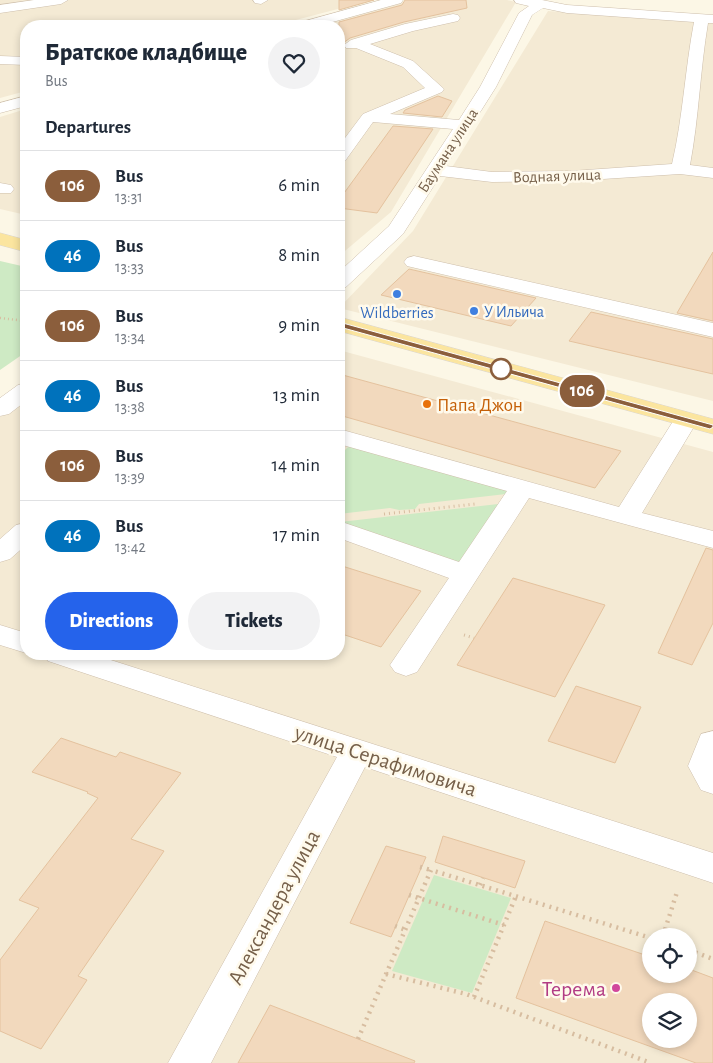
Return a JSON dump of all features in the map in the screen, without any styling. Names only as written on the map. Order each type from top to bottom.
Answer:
[{"type":"main road","points":[[0,239],[20,244]]},
{"type":"main road","points":[[345,326],[713,427]]},
{"type":"street","points":[[0,9],[61,0]]},
{"type":"street","points":[[325,20],[396,0]]},
{"type":"street","points":[[529,2],[567,10],[707,18],[695,58],[689,127],[680,169]]},
{"type":"street","name":"Баумана улица","points":[[345,277],[396,230],[488,87],[526,13],[529,2]]},
{"type":"street","points":[[357,11],[410,27]]},
{"type":"street","points":[[345,47],[410,27],[453,18]]},
{"type":"street","points":[[345,149],[370,117],[436,89],[408,64],[356,43]]},
{"type":"street","points":[[0,60],[20,61]]},
{"type":"street","points":[[0,108],[20,103]]},
{"type":"street","points":[[370,117],[463,125]]},
{"type":"street","name":"Водная улица","points":[[434,170],[501,177],[572,176],[680,169],[713,173]]},
{"type":"street","points":[[414,262],[713,330]]},
{"type":"street","points":[[0,409],[20,394]]},
{"type":"street","points":[[626,517],[686,420]]},
{"type":"street","points":[[345,442],[518,494],[626,517],[713,540]]},
{"type":"street","points":[[406,666],[518,494]]},
{"type":"street","points":[[345,531],[466,574]]},
{"type":"street","points":[[0,553],[20,536]]},
{"type":"street","points":[[0,635],[20,641]]},
{"type":"street","name":"улица Серафимовича","points":[[77,660],[713,868]]},
{"type":"street","points":[[713,743],[705,766],[713,781]]},
{"type":"street","name":"Александера улица","points":[[189,1063],[357,751]]},
{"type":"path","points":[[0,318],[20,320]]},
{"type":"path","points":[[378,515],[518,494]]},
{"type":"path","points":[[420,866],[642,935]]},
{"type":"path","points":[[358,1039],[431,870]]},
{"type":"path","points":[[480,885],[483,878]]},
{"type":"path","points":[[409,895],[504,925]]},
{"type":"path","points":[[474,997],[516,896]]},
{"type":"path","points":[[665,928],[675,896]]},
{"type":"path","points":[[395,926],[406,930]]},
{"type":"path","points":[[697,953],[713,959]]},
{"type":"path","points":[[386,974],[474,997],[651,1063]]},
{"type":"shaded area","points":[[0,0],[372,0],[296,20],[20,20],[20,93],[0,98]]},
{"type":"shaded area","points":[[410,0],[507,0],[516,2],[391,212],[345,251],[345,20],[339,20]]},
{"type":"shaded area","points":[[548,11],[713,23],[713,401],[345,309],[345,302],[413,231]]},
{"type":"shaded area","points":[[20,111],[20,214],[0,209],[0,117]]},
{"type":"shaded area","points":[[345,352],[713,452],[713,1063],[0,1063],[0,417],[20,403],[20,660],[345,660]]},
{"type":"green space","points":[[0,261],[20,266],[20,356],[0,370]]},
{"type":"green space","points":[[350,445],[510,489],[506,494],[419,504],[415,509],[399,510],[390,508],[345,513],[345,450]]},
{"type":"green space","points":[[507,503],[463,570],[345,527],[345,521]]},
{"type":"green space","points":[[434,875],[511,898],[472,993],[392,971]]},
{"type":"building","points":[[339,0],[374,0],[339,10]]},
{"type":"building","points":[[405,0],[466,0],[467,8],[404,22],[350,38],[345,42],[345,20],[402,5]]},
{"type":"building","points":[[438,96],[452,101],[442,117],[403,113],[405,110]]},
{"type":"building","points":[[393,126],[433,129],[377,213],[345,209],[345,192]]},
{"type":"building","points":[[713,252],[713,321],[677,313]]},
{"type":"building","points":[[409,269],[536,298],[511,326],[381,295]]},
{"type":"building","points":[[591,312],[713,339],[713,374],[569,341]]},
{"type":"building","points":[[345,376],[621,451],[595,488],[345,417]]},
{"type":"building","points":[[706,548],[713,550],[713,623],[692,665],[658,653]]},
{"type":"building","points":[[345,567],[421,591],[381,647],[345,635]]},
{"type":"building","points":[[513,578],[605,605],[555,697],[457,665]]},
{"type":"building","points":[[576,686],[641,707],[615,763],[548,741]]},
{"type":"building","points":[[61,738],[116,757],[120,752],[181,773],[131,839],[164,851],[78,976],[87,980],[41,1049],[0,1031],[0,960],[39,908],[19,900],[98,798],[88,792],[32,772]]},
{"type":"building","points":[[443,836],[525,861],[515,888],[435,862]]},
{"type":"building","points":[[386,846],[426,857],[391,937],[350,923]]},
{"type":"building","name":"Терема","points":[[545,921],[642,954],[642,983],[697,983],[697,972],[713,978],[713,1063],[696,1063],[654,1048],[697,1048],[697,993],[642,993],[642,1044],[516,998]]},
{"type":"building","points":[[270,1005],[415,1061],[414,1063],[238,1063]]},
{"type":"bus line","name":"106","points":[[345,326],[713,427]]},
{"type":"place","name":"Wildberries","points":[[397,294]]},
{"type":"place","name":"У Ильича","points":[[474,311]]},
{"type":"place","name":"Папа Джон","points":[[427,404]]},
{"type":"place","name":"Терема","points":[[616,988]]}]
